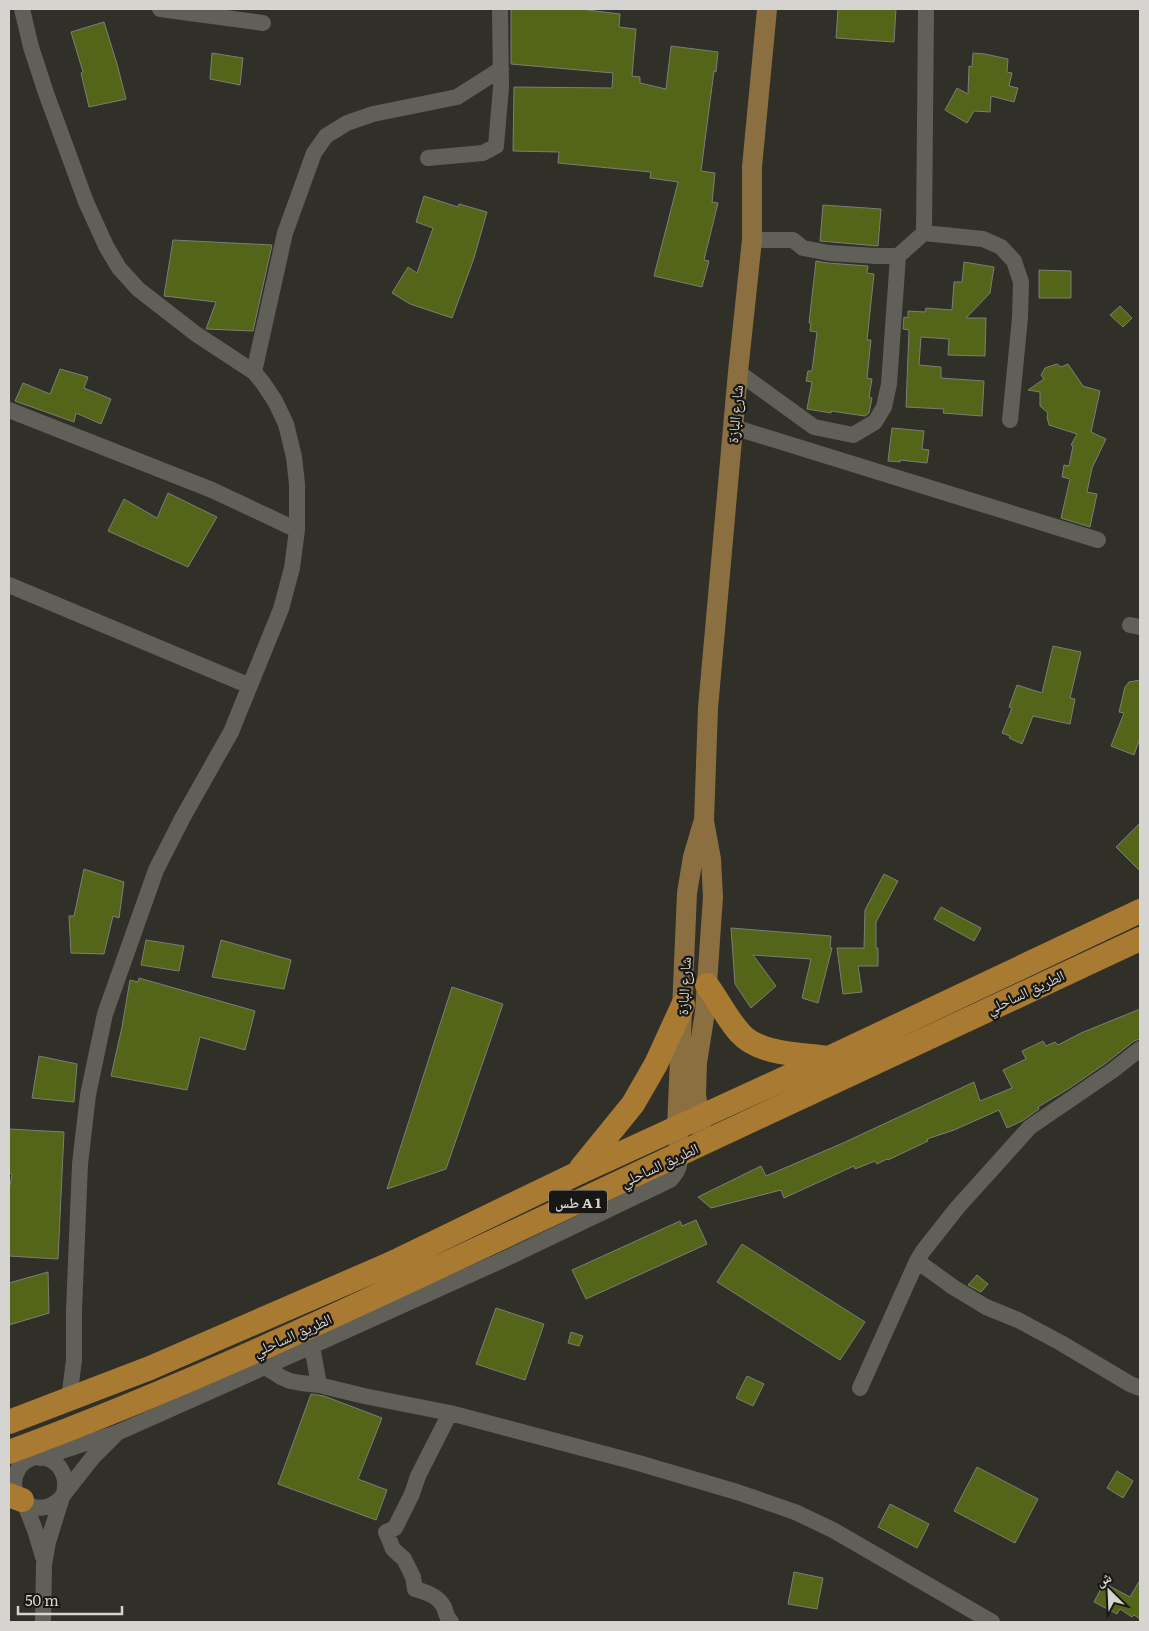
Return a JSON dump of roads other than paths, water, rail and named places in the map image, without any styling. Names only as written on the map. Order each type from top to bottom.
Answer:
[{"type":"highway","name":"الطريق الساحلي","points":[[9,1422],[150,1368],[392,1263],[576,1174],[829,1058],[1140,911]]},
{"type":"highway","name":"الطريق الساحلي","points":[[9,1452],[137,1402],[400,1286],[912,1044],[1140,939]]},
{"type":"highway","points":[[707,985],[741,1034],[754,1044],[769,1050],[829,1058]]},
{"type":"highway","points":[[576,1174],[634,1104],[656,1064],[682,1005]]},
{"type":"main road","name":"شارع البازة","points":[[705,1142],[696,1094],[697,1063],[707,985],[713,897],[712,859],[704,821],[708,708],[738,372],[752,240],[752,167],[767,9]]},
{"type":"main road","name":"شارع البازة","points":[[680,1154],[677,1128],[687,893],[693,857],[704,821]]},
{"type":"street","points":[[22,9],[34,56],[86,202],[106,246],[119,268],[138,289],[196,334],[254,372],[264,383],[286,424],[294,457],[297,484],[297,530],[292,568],[281,609],[231,732],[183,817],[156,870],[105,1014],[88,1095],[80,1164],[74,1360],[69,1399]]},
{"type":"street","points":[[160,9],[263,23]]},
{"type":"street","points":[[428,158],[483,153],[496,146],[501,70],[500,9]]},
{"type":"street","points":[[924,233],[926,9]]},
{"type":"street","points":[[254,372],[285,233],[314,153],[326,136],[347,124],[374,114],[457,97],[501,70]]},
{"type":"street","points":[[752,240],[793,240],[803,248],[829,253],[876,256],[898,256],[924,233],[983,239],[1001,247],[1014,262],[1021,282],[1020,318],[1010,420]]},
{"type":"street","points":[[738,372],[814,427],[853,435],[875,422],[884,407],[889,384],[898,256]]},
{"type":"street","points":[[9,410],[212,490],[297,530]]},
{"type":"street","points":[[733,427],[1098,540]]},
{"type":"street","points":[[9,585],[250,686]]},
{"type":"street","points":[[860,1388],[917,1261],[957,1208],[1030,1127],[1112,1071],[1140,1049]]},
{"type":"street","points":[[44,1564],[35,1530],[18,1499],[15,1488],[17,1473],[26,1462],[119,1432],[507,1258],[670,1180],[677,1173],[680,1165],[680,1154]]},
{"type":"street","points":[[917,1261],[953,1287],[986,1307],[1018,1320],[1140,1388]]},
{"type":"street","points":[[312,1346],[319,1385]]},
{"type":"street","points":[[265,1367],[290,1381],[319,1385],[450,1413],[644,1465],[737,1492],[795,1512],[833,1530],[992,1622]]},
{"type":"street","points":[[450,1413],[418,1476],[396,1528],[386,1532],[393,1549],[404,1559],[413,1577],[415,1589],[435,1597],[444,1607],[445,1614],[451,1622]]},
{"type":"street","points":[[18,1499],[34,1508],[55,1504],[92,1457],[119,1432]]},
{"type":"street","points":[[41,1458],[53,1461],[63,1471],[66,1478],[63,1495],[48,1542],[44,1564],[43,1622]]}]
